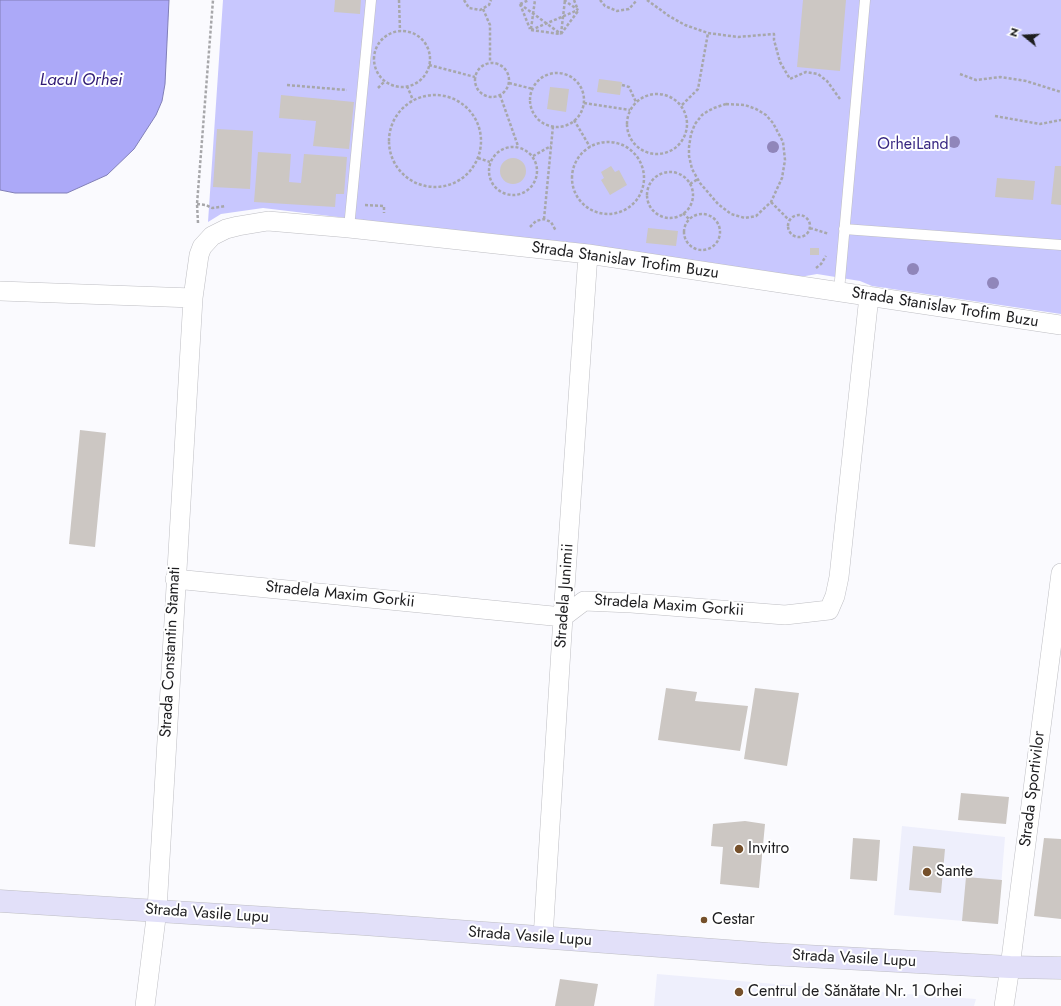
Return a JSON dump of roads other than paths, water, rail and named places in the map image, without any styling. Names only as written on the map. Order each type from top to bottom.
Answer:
[{"type":"main road","name":"Strada Vasile Lupu","points":[[0,901],[355,923],[768,954],[1010,967],[1061,968]]},
{"type":"street","name":"Strada Stanislav Trofim Buzu","points":[[199,255],[202,247],[212,236],[238,226],[268,221],[349,228],[588,254],[1061,325]]},
{"type":"street","name":"Stradela Junimii","points":[[543,938],[588,254]]},
{"type":"street","name":"Strada Constantin Stamati","points":[[145,1006],[157,910],[175,579],[193,298],[199,255]]},
{"type":"street","points":[[0,291],[193,298]]},
{"type":"street","name":"Stradela Maxim Gorkii","points":[[175,579],[563,617],[584,600],[785,614],[829,610],[835,596],[839,577],[868,296]]},
{"type":"street","name":"Strada Sportivilor","points":[[1004,1006],[1061,573]]},
{"type":"lane","points":[[349,228],[372,0]]},
{"type":"lane","points":[[839,291],[865,0]]},
{"type":"lane","points":[[844,229],[1061,245]]},
{"type":"water","name":"Lacul Orhei","points":[[0,0],[169,0],[165,84],[162,101],[156,115],[134,149],[107,175],[67,193],[15,193],[0,190]]},
{"type":"place","name":"Invitro","points":[[739,849]]},
{"type":"place","name":"Sante","points":[[927,872]]},
{"type":"place","name":"Cestar","points":[[704,920]]},
{"type":"place","name":"Centrul de Sănătate Nr. 1 Orhei","points":[[739,992]]},
{"type":"park label","name":"OrheiLand","points":[[913,145]]}]
